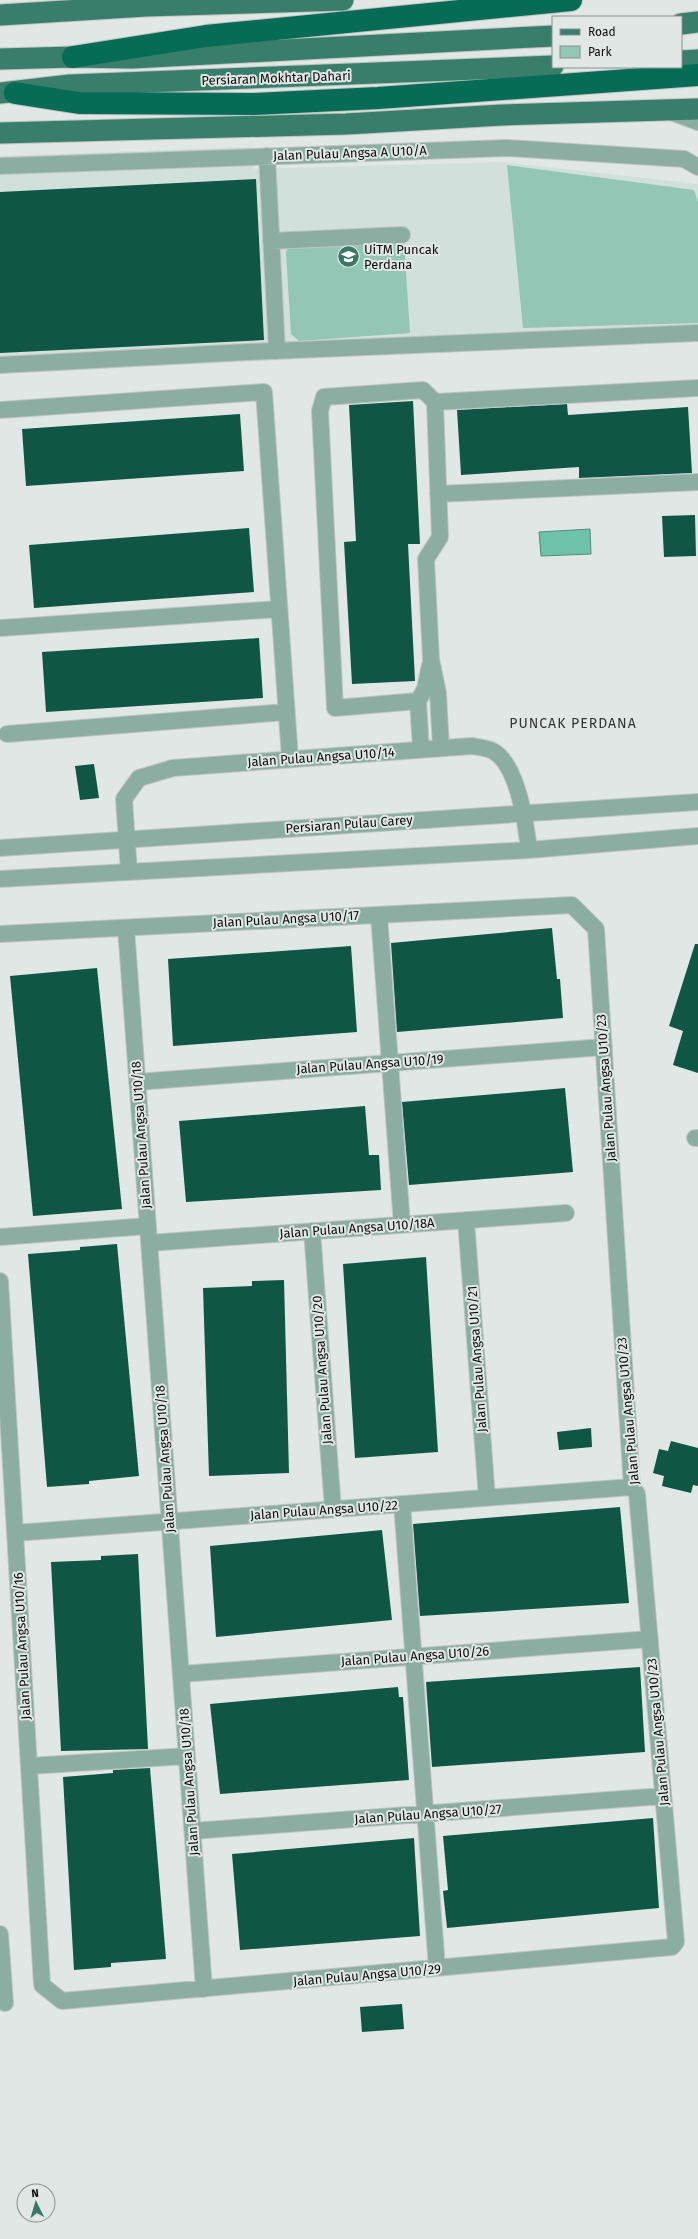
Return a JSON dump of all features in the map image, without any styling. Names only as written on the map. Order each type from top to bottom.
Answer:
[{"type":"highway","points":[[73,57],[206,36],[571,0]]},
{"type":"highway","points":[[8,93],[80,103],[254,104],[378,98],[698,75]]},
{"type":"main road","points":[[0,15],[146,6],[343,0]]},
{"type":"main road","points":[[682,24],[698,22]]},
{"type":"main road","name":"Persiaran Mokhtar Dahari","points":[[0,59],[73,57],[132,58],[552,36]]},
{"type":"main road","points":[[682,61],[698,60]]},
{"type":"main road","name":"Persiaran Mokhtar Dahari","points":[[8,93],[70,85],[552,66]]},
{"type":"main road","points":[[0,132],[346,124],[661,109],[698,109]]},
{"type":"street","points":[[661,109],[698,122]]},
{"type":"street","name":"Jalan Pulau Angsa A U10/A","points":[[0,166],[506,148],[684,159],[698,167]]},
{"type":"street","points":[[267,156],[277,351]]},
{"type":"street","points":[[271,241],[402,235]]},
{"type":"street","points":[[0,365],[277,351],[698,333]]},
{"type":"street","points":[[435,402],[698,388]]},
{"type":"street","points":[[418,701],[335,708],[320,411],[324,397],[424,390],[435,402],[440,537],[426,560],[431,659],[438,692],[441,748]]},
{"type":"street","points":[[0,410],[264,392],[290,758]]},
{"type":"street","points":[[438,494],[698,482]]},
{"type":"street","points":[[0,628],[279,609]]},
{"type":"street","points":[[421,749],[418,701],[425,689],[431,659]]},
{"type":"street","points":[[7,734],[286,712]]},
{"type":"street","name":"Jalan Pulau Angsa U10/14","points":[[129,872],[124,799],[139,778],[173,768],[290,758],[472,746],[493,751],[510,770],[525,813],[529,850]]},
{"type":"street","name":"Persiaran Pulau Carey","points":[[0,848],[698,802]]},
{"type":"street","points":[[0,879],[529,850],[698,836]]},
{"type":"street","name":"Jalan Pulau Angsa U10/17","points":[[0,934],[572,905]]},
{"type":"street","name":"Jalan Pulau Angsa U10/23","points":[[572,905],[596,929],[632,1487],[638,1494],[676,1942],[672,1947]]},
{"type":"street","points":[[379,915],[402,1225]]},
{"type":"street","name":"Jalan Pulau Angsa U10/18","points":[[126,928],[204,1989]]},
{"type":"street","name":"Jalan Pulau Angsa U10/19","points":[[137,1082],[604,1047]]},
{"type":"street","name":"Jalan Pulau Angsa U10/18A","points":[[149,1244],[566,1212]]},
{"type":"street","name":"Jalan Pulau Angsa U10/21","points":[[466,1220],[487,1498]]},
{"type":"street","points":[[0,1238],[148,1226]]},
{"type":"street","name":"Jalan Pulau Angsa U10/20","points":[[312,1232],[333,1509]]},
{"type":"street","name":"Jalan Pulau Angsa U10/16","points":[[0,1281],[42,1985],[62,2001]]},
{"type":"street","name":"Jalan Pulau Angsa U10/22","points":[[15,1533],[632,1487]]},
{"type":"street","points":[[402,1504],[437,1968]]},
{"type":"street","name":"Jalan Pulau Angsa U10/26","points":[[181,1674],[650,1639]]},
{"type":"street","points":[[29,1766],[187,1756]]},
{"type":"street","name":"Jalan Pulau Angsa U10/27","points":[[193,1831],[663,1796]]},
{"type":"street","points":[[0,1934],[4,2003]]},
{"type":"street","name":"Jalan Pulau Angsa U10/29","points":[[62,2001],[672,1947]]},
{"type":"shaded area","name":"UiTM Puncak Perdana","points":[[252,147],[254,169],[504,162],[698,184],[698,327],[302,345],[303,359],[0,374],[0,156]]},
{"type":"shaded area","points":[[590,529],[591,554],[541,556],[539,532]]},
{"type":"green space","points":[[507,165],[694,190],[698,202],[698,323],[523,328]]},
{"type":"green space","points":[[404,242],[410,333],[299,341],[291,334],[286,252],[288,248]]},
{"type":"building","points":[[256,179],[264,340],[0,353],[0,192]]},
{"type":"building","points":[[413,401],[420,544],[408,544],[415,681],[352,684],[344,542],[356,541],[349,405]]},
{"type":"building","points":[[567,404],[568,415],[688,407],[692,473],[579,478],[579,467],[461,475],[457,410]]},
{"type":"building","points":[[240,414],[244,471],[26,486],[22,429]]},
{"type":"building","points":[[695,515],[696,556],[664,557],[662,516]]},
{"type":"building","points":[[249,528],[254,592],[34,608],[29,545]]},
{"type":"building","points":[[259,638],[263,698],[46,712],[42,652]]},
{"type":"building","points":[[94,764],[99,798],[80,800],[75,766]]},
{"type":"building","points":[[552,928],[557,979],[560,979],[563,1018],[397,1032],[391,943]]},
{"type":"building","points":[[695,944],[698,944],[698,1073],[673,1065],[683,1031],[669,1026]]},
{"type":"building","points":[[351,946],[357,1032],[173,1046],[168,959]]},
{"type":"building","points":[[97,968],[122,1209],[33,1216],[10,976]]},
{"type":"building","points":[[565,1088],[573,1172],[409,1185],[402,1102]]},
{"type":"building","points":[[365,1106],[369,1155],[379,1155],[381,1190],[186,1202],[179,1121]]},
{"type":"building","points":[[117,1244],[139,1476],[89,1481],[89,1484],[47,1487],[28,1254],[80,1250],[80,1247]]},
{"type":"building","points":[[426,1257],[438,1452],[355,1458],[343,1264]]},
{"type":"building","points":[[284,1280],[289,1473],[209,1476],[203,1288],[252,1286],[252,1281]]},
{"type":"building","points":[[591,1428],[592,1447],[559,1450],[557,1432]]},
{"type":"building","points":[[671,1441],[698,1448],[698,1486],[693,1485],[691,1493],[662,1486],[664,1476],[653,1473],[659,1449],[668,1451]]},
{"type":"building","points":[[620,1507],[629,1603],[420,1616],[413,1524]]},
{"type":"building","points":[[382,1530],[392,1620],[216,1637],[210,1546]]},
{"type":"building","points":[[138,1554],[148,1749],[61,1751],[51,1562],[101,1560],[101,1556]]},
{"type":"building","points":[[640,1667],[645,1752],[432,1767],[426,1682]]},
{"type":"building","points":[[398,1687],[399,1697],[403,1697],[409,1780],[220,1794],[210,1704]]},
{"type":"building","points":[[150,1768],[166,1959],[111,1963],[111,1967],[74,1970],[63,1777],[113,1773],[113,1770]]},
{"type":"building","points":[[653,1818],[659,1908],[447,1928],[443,1891],[448,1890],[443,1836]]},
{"type":"building","points":[[414,1838],[420,1936],[240,1950],[232,1854]]},
{"type":"building","points":[[402,2004],[404,2029],[362,2032],[360,2007]]},
{"type":"place","name":"UiTM Puncak Perdana","points":[[349,256]]},
{"type":"district","name":"PUNCAK PERDANA","points":[[573,723]]}]
